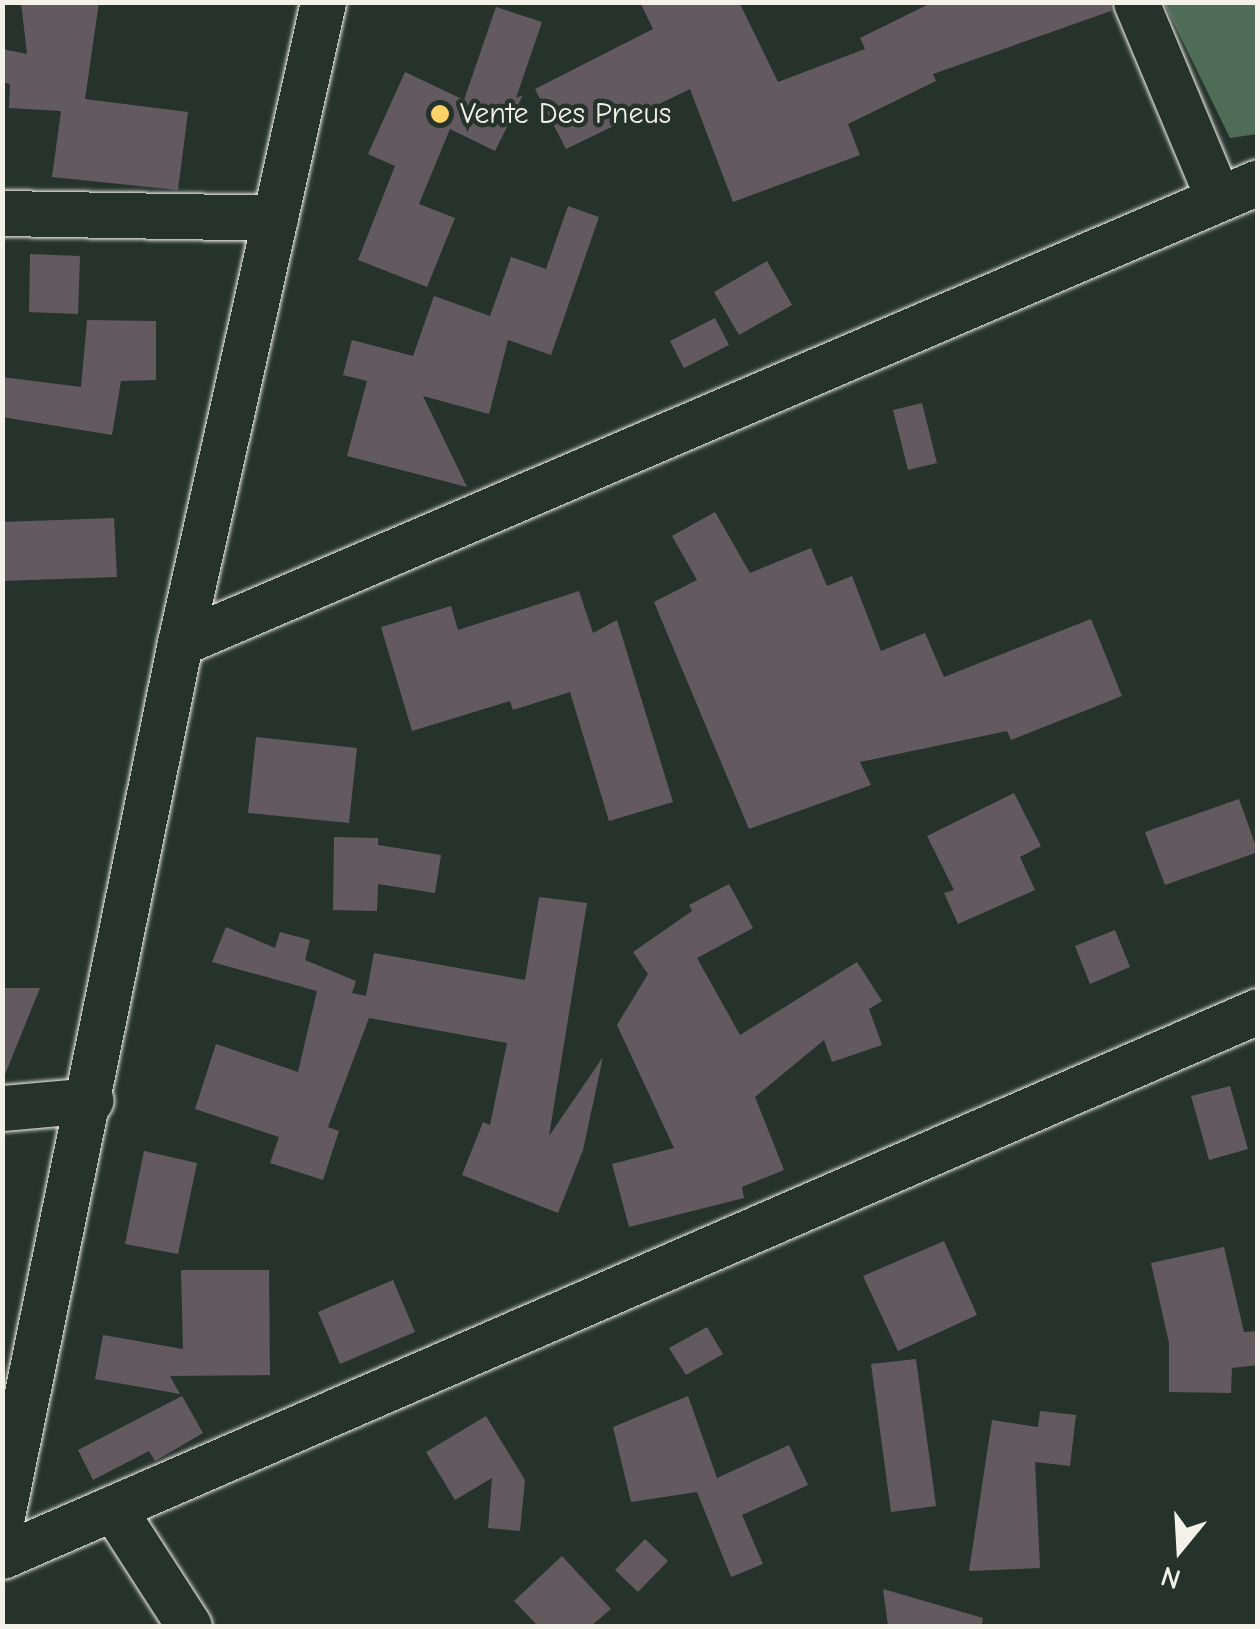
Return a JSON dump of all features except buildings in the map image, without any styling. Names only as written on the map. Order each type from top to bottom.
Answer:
[{"type":"street","points":[[2,1516],[91,1100],[180,643],[323,2]]},
{"type":"street","points":[[180,643],[1238,190],[1136,2]]},
{"type":"street","points":[[2,213],[275,218]]},
{"type":"street","points":[[2,1556],[1258,1011]]},
{"type":"street","points":[[2,1108],[91,1100]]},
{"type":"street","points":[[112,1508],[188,1626]]},
{"type":"green space","points":[[1164,3],[1257,3],[1257,134],[1230,138]]},
{"type":"place","name":"Vente Des Pneus","points":[[440,114]]}]
